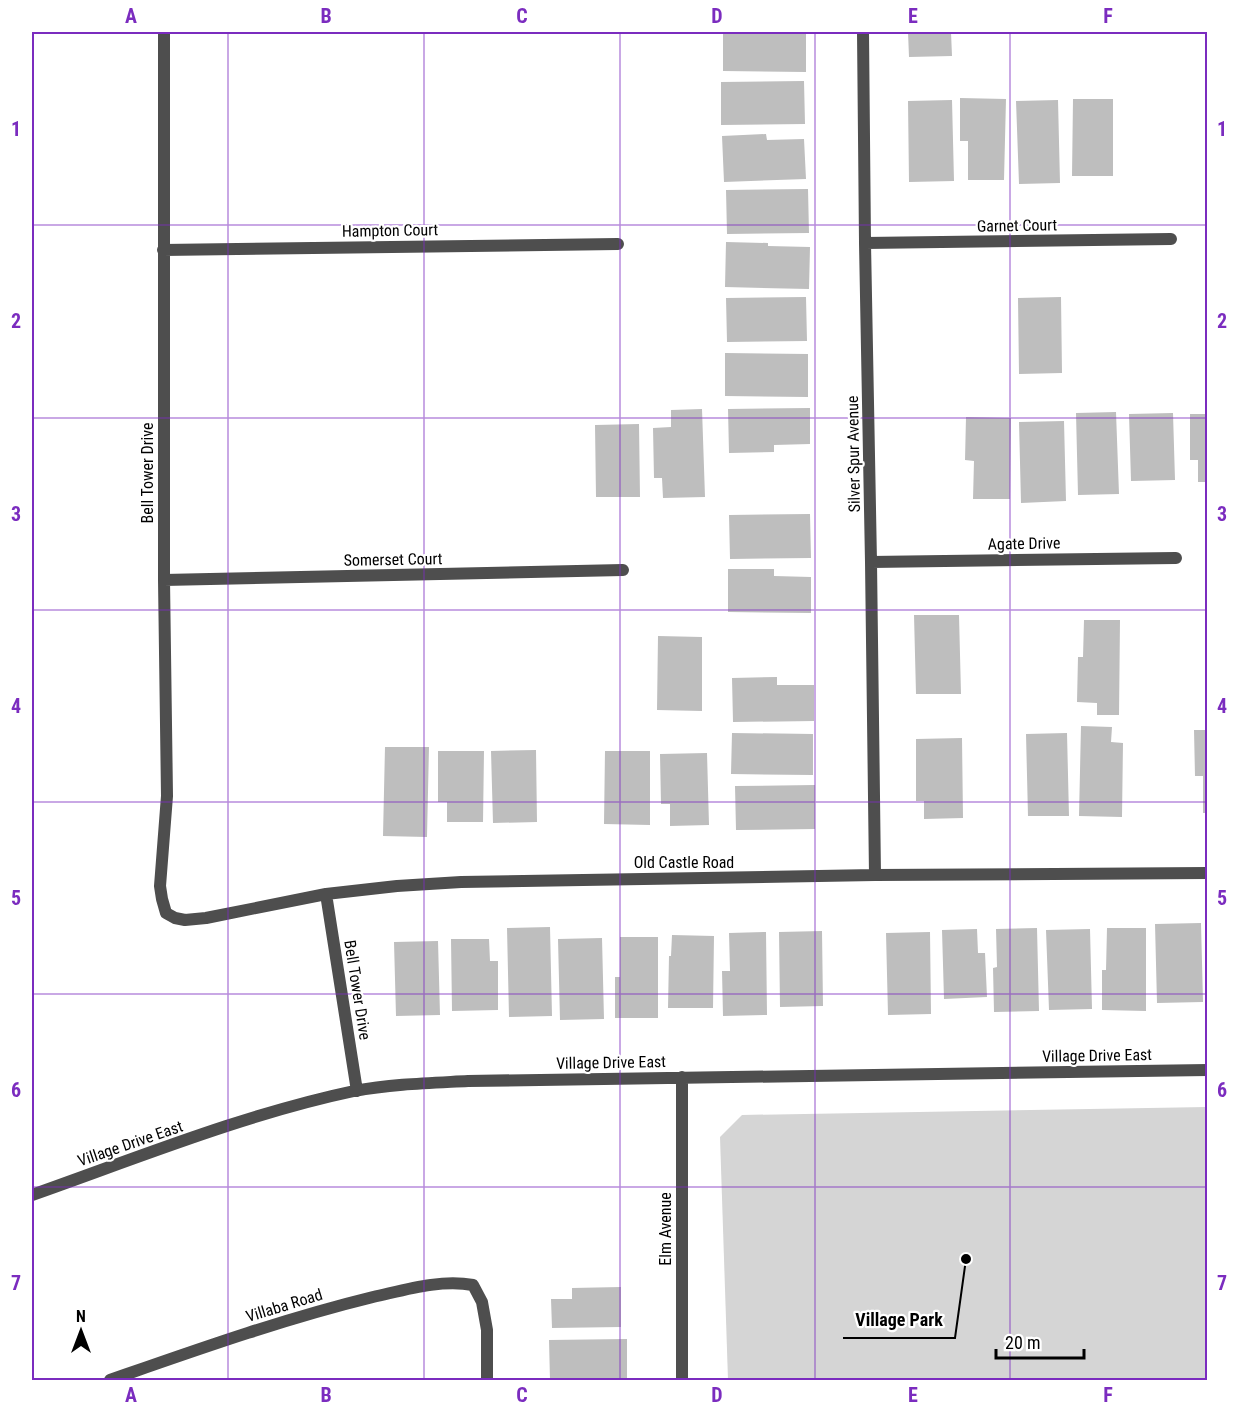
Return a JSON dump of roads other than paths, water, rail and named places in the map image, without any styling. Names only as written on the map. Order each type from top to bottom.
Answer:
[{"type":"street","name":"Bell Tower Drive","points":[[164,32],[164,580],[167,796],[160,886],[166,913]]},
{"type":"street","name":"Silver Spur Avenue","points":[[863,32],[875,875]]},
{"type":"street","name":"Garnet Court","points":[[865,243],[1171,238]]},
{"type":"street","name":"Hampton Court","points":[[163,250],[618,244]]},
{"type":"street","name":"Agate Drive","points":[[871,562],[1176,558]]},
{"type":"street","name":"Somerset Court","points":[[164,580],[623,570]]},
{"type":"street","name":"Old Castle Road","points":[[166,913],[185,920],[206,918],[326,894],[461,882],[875,875],[1208,873]]},
{"type":"street","name":"Bell Tower Drive","points":[[326,894],[357,1091]]},
{"type":"street","name":"Village Drive East","points":[[32,1195],[264,1114],[357,1091],[394,1086],[468,1081],[1208,1070]]},
{"type":"street","name":"Elm Avenue","points":[[682,1077],[682,1380]]},
{"type":"street","name":"Villaba Road","points":[[110,1380],[224,1340],[339,1305],[435,1284],[461,1283],[472,1285],[482,1302],[487,1330],[487,1380]]},
{"type":"place","name":"Village Park","points":[[966,1259]]}]
